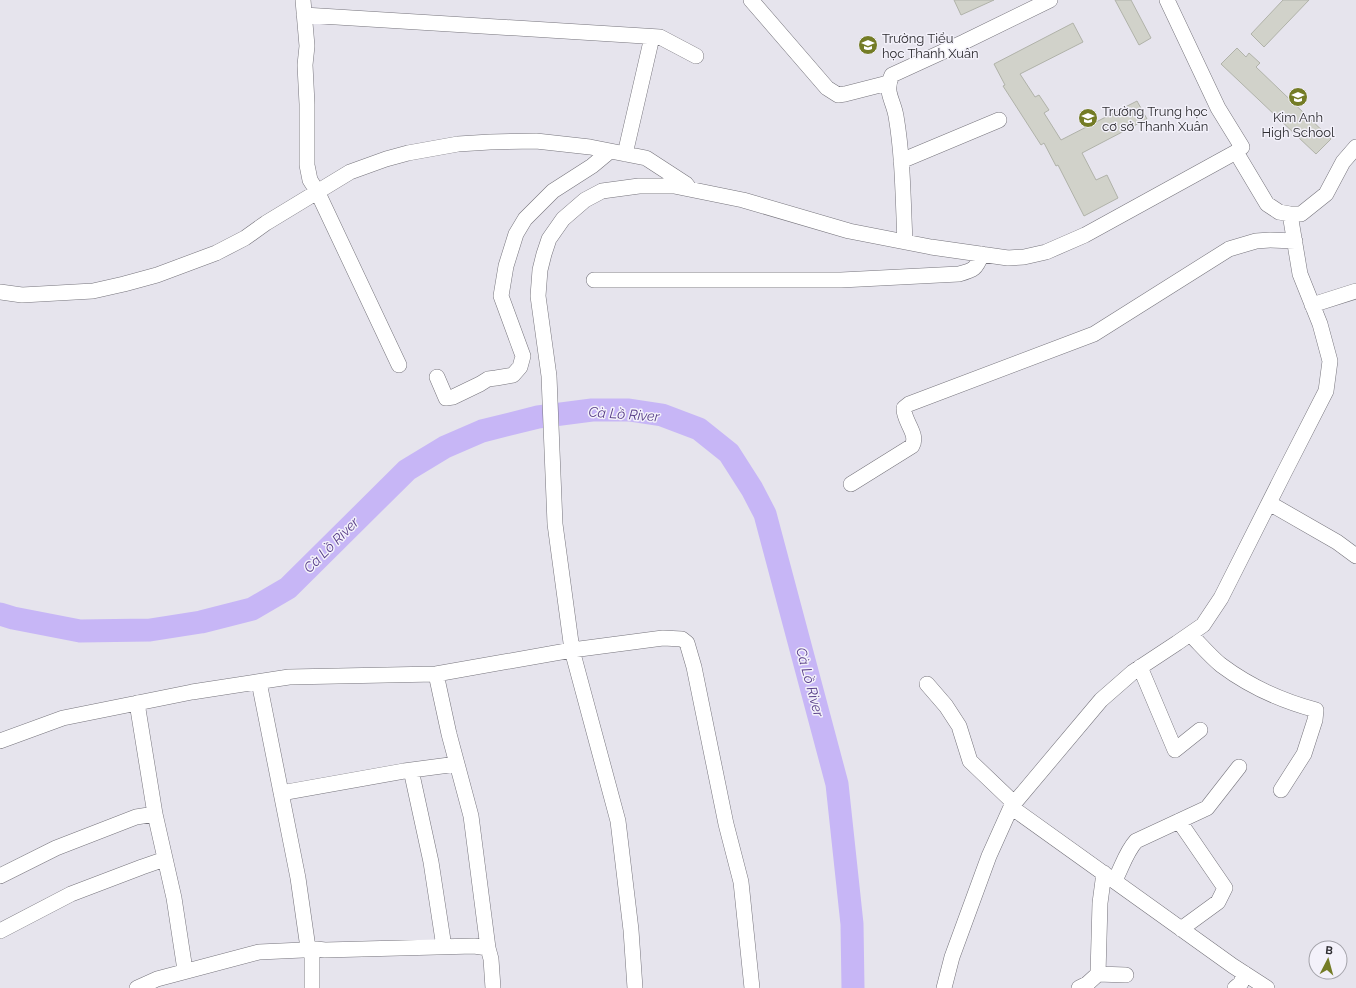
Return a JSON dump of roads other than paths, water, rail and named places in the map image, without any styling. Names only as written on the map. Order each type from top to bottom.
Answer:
[{"type":"street","points":[[751,0],[827,88],[838,95],[888,83]]},
{"type":"street","points":[[905,242],[901,161],[896,115],[889,92],[888,83],[892,75],[1050,0]]},
{"type":"street","points":[[635,988],[631,930],[618,821],[572,650],[554,524],[549,376],[538,296],[540,270],[549,239],[563,219],[585,200],[602,191],[639,186],[674,186],[743,200],[849,231],[905,242],[1008,258],[1024,257],[1046,252],[1085,235],[1236,152],[1242,147],[1218,108],[1167,0]]},
{"type":"street","points":[[399,365],[317,191],[310,180],[307,165],[307,104],[305,65],[307,46],[304,7],[660,37],[696,56]]},
{"type":"street","points":[[625,154],[652,37]]},
{"type":"street","points":[[901,161],[999,120]]},
{"type":"street","points":[[0,292],[22,295],[93,291],[157,275],[216,254],[246,238],[266,222],[350,172],[408,153],[458,144],[536,141],[590,147],[646,158],[686,184],[690,189]]},
{"type":"street","points":[[1236,152],[1267,204],[1279,212],[1301,214],[1326,194],[1343,162],[1356,147]]},
{"type":"street","points":[[436,377],[446,398],[452,398],[480,384],[488,378],[496,378],[513,374],[520,367],[523,356],[502,296],[506,266],[516,234],[525,219],[553,191],[592,166],[610,151]]},
{"type":"street","points":[[944,988],[952,957],[989,856],[1013,805],[1101,700],[1140,667],[1202,625],[1221,598],[1326,391],[1330,361],[1320,324],[1300,274],[1290,214]]},
{"type":"street","points":[[851,484],[912,446],[915,442],[904,414],[904,408],[909,404],[1094,334],[1229,249],[1256,241],[1295,241]]},
{"type":"street","points":[[594,280],[841,280],[959,274],[973,270],[978,264],[982,254]]},
{"type":"street","points":[[1312,305],[1356,290]]},
{"type":"street","points":[[1269,503],[1337,542],[1356,556]]},
{"type":"street","points":[[1190,634],[1220,664],[1245,681],[1294,704],[1316,710],[1315,720],[1304,754],[1281,790]]},
{"type":"street","points":[[0,741],[63,718],[192,692],[289,677],[436,674],[572,650],[663,638],[682,639],[687,643],[694,667],[726,824],[740,882],[752,988]]},
{"type":"street","points":[[1140,667],[1175,750],[1200,730]]},
{"type":"street","points":[[436,674],[471,816],[488,948],[491,959],[493,988]]},
{"type":"street","points":[[259,682],[298,878],[310,948],[312,988]]},
{"type":"street","points":[[927,684],[946,706],[959,726],[970,761],[1013,805],[1181,929],[1267,988]]},
{"type":"street","points":[[137,703],[156,814],[174,898],[186,970]]},
{"type":"street","points":[[281,793],[411,770],[457,764]]},
{"type":"street","points":[[1098,974],[1100,903],[1110,877],[1130,847],[1136,841],[1207,808],[1239,767]]},
{"type":"street","points":[[411,770],[431,862],[444,947]]},
{"type":"street","points":[[0,876],[56,848],[136,817],[156,814]]},
{"type":"street","points":[[1179,821],[1226,888],[1218,902],[1181,929]]},
{"type":"street","points":[[0,931],[70,894],[142,866],[165,860]]},
{"type":"street","points":[[137,988],[156,979],[186,970],[260,952],[303,950],[310,948],[325,950],[474,946],[488,948]]},
{"type":"street","points":[[1235,988],[1241,983],[1244,973]]},
{"type":"street","points":[[1080,988],[1098,974],[1126,975]]},
{"type":"waterway","name":"Cà Lồ River","points":[[0,614],[13,618],[80,631],[150,630],[201,622],[252,609],[288,588],[407,470],[445,447],[482,431],[538,417],[592,410],[629,410],[662,415],[699,429],[729,453],[752,489],[765,514],[837,784],[852,924],[853,988]]},
{"type":"place","name":"Trường Tiểu học Thanh Xuân","points":[[868,45]]},
{"type":"place","name":"Kim Anh High School","points":[[1298,97]]},
{"type":"place","name":"Trường Trung học cơ sở Thanh Xuân","points":[[1088,118]]}]
